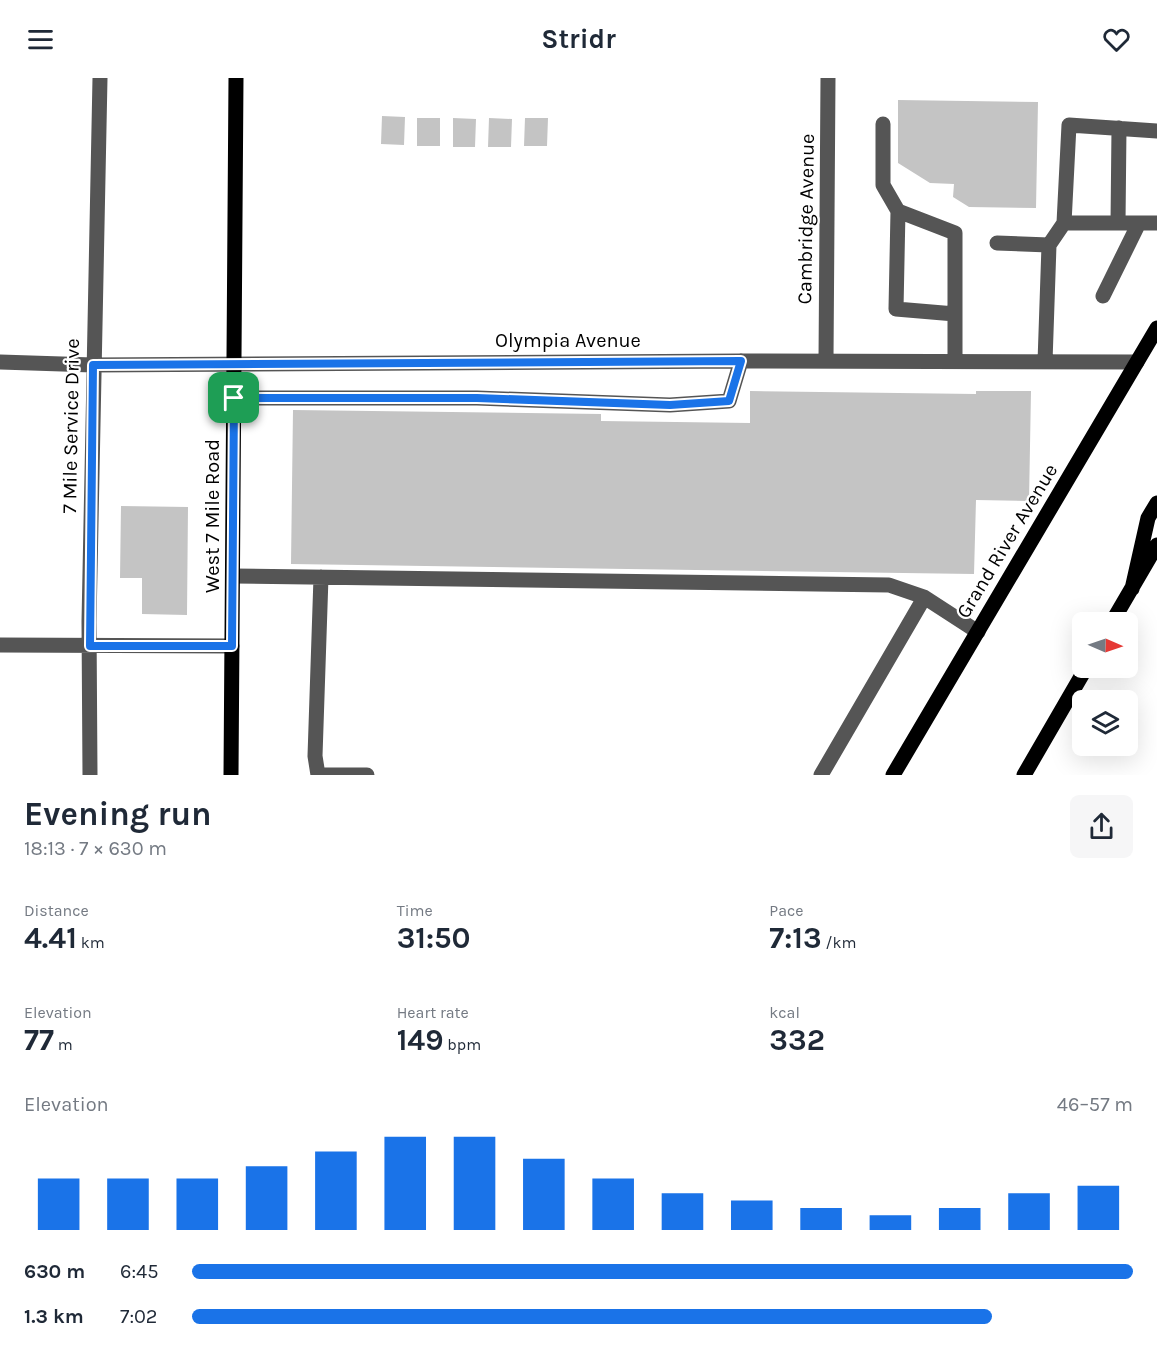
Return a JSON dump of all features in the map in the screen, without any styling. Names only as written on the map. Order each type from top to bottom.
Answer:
[{"type":"main road","name":"West 7 Mile Road","points":[[231,775],[236,78]]},
{"type":"main road","name":"Grand River Avenue","points":[[893,775],[1157,328]]},
{"type":"main road","points":[[1132,588],[1148,518],[1157,503]]},
{"type":"main road","points":[[1118,612],[1157,545]]},
{"type":"main road","points":[[1024,775],[1080,678]]},
{"type":"street","name":"7 Mile Service Drive","points":[[90,775],[93,365],[100,78]]},
{"type":"street","name":"Cambridge Avenue","points":[[826,360],[828,78]]},
{"type":"street","points":[[883,124],[883,185],[898,211],[896,309],[955,314]]},
{"type":"street","points":[[1045,362],[1049,245],[1064,223],[1069,125],[1157,131]]},
{"type":"street","points":[[1118,223],[1119,128]]},
{"type":"street","points":[[898,211],[955,233],[955,361]]},
{"type":"street","points":[[1064,223],[1157,223]]},
{"type":"street","points":[[1103,296],[1138,223]]},
{"type":"street","points":[[998,243],[1049,245]]},
{"type":"street","name":"Olympia Avenue","points":[[0,362],[93,365],[234,362],[826,360],[1137,362]]},
{"type":"street","points":[[234,398],[489,399],[670,405],[729,401],[741,361]]},
{"type":"street","points":[[233,576],[889,585],[924,598],[978,632]]},
{"type":"street","points":[[321,577],[315,756],[318,775],[367,775]]},
{"type":"street","points":[[821,775],[924,598]]},
{"type":"street","points":[[0,645],[232,646]]},
{"type":"building","points":[[898,100],[1038,102],[1036,208],[969,207],[953,197],[954,184],[930,183],[898,163]]},
{"type":"building","points":[[382,116],[405,117],[404,145],[381,144]]},
{"type":"building","points":[[417,118],[440,118],[440,146],[417,146]]},
{"type":"building","points":[[453,118],[476,119],[475,147],[453,147]]},
{"type":"building","points":[[489,118],[512,119],[511,147],[488,147]]},
{"type":"building","points":[[525,118],[548,118],[547,146],[524,146]]},
{"type":"building","points":[[750,391],[976,394],[976,391],[1031,391],[1029,501],[976,500],[974,574],[291,564],[293,410],[601,414],[601,421],[750,423]]},
{"type":"building","points":[[121,506],[188,507],[187,615],[142,614],[142,578],[120,578]]},
{"type":"route","points":[[741,361],[729,401],[670,405],[477,398],[234,398],[232,646],[90,646],[93,365],[234,362],[741,361]]}]
